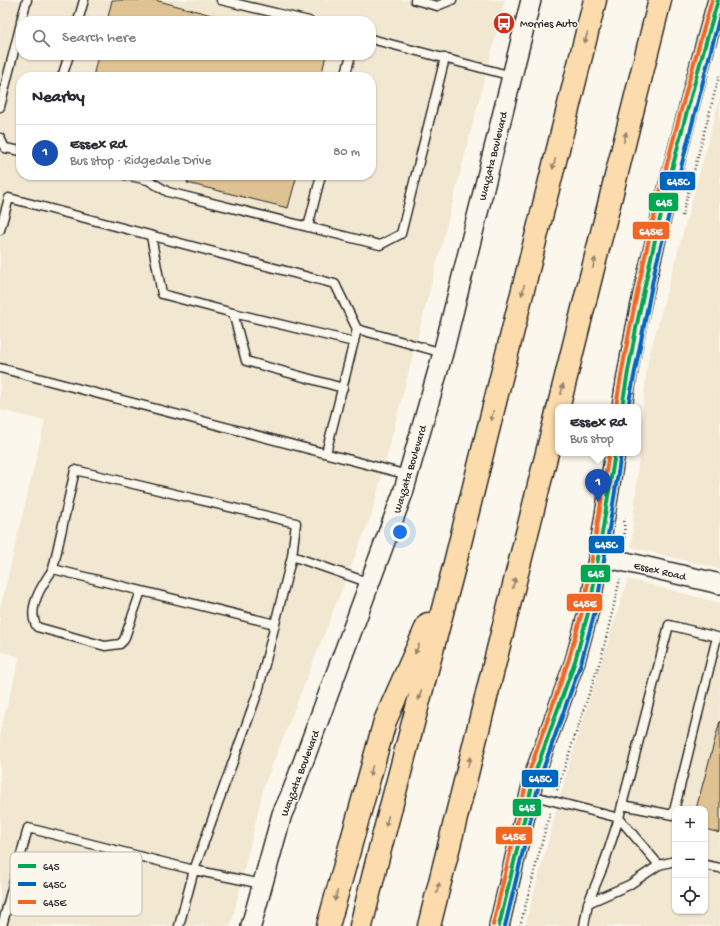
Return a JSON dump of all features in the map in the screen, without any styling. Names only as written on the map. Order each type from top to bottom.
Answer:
[{"type":"highway","points":[[361,926],[455,562],[595,0]]},
{"type":"highway","points":[[559,404],[660,0]]},
{"type":"highway","points":[[429,926],[555,421]]},
{"type":"highway","points":[[328,926],[385,721],[455,562]]},
{"type":"street","name":"Wayzata Boulevard","points":[[251,926],[282,814],[292,792],[370,583],[408,474],[443,353],[531,0]]},
{"type":"street","points":[[622,404],[631,350],[648,271],[701,60],[717,10]]},
{"type":"street","points":[[499,926],[535,773],[582,638],[591,602],[600,556],[615,456]]},
{"type":"street","name":"Essex Road","points":[[600,556],[720,584]]},
{"type":"lane","points":[[23,16],[27,0]]},
{"type":"lane","points":[[79,16],[84,0]]},
{"type":"lane","points":[[221,0],[287,16]]},
{"type":"lane","points":[[415,0],[437,6],[452,0]]},
{"type":"lane","points":[[376,40],[512,76]]},
{"type":"lane","points":[[0,107],[16,42]]},
{"type":"lane","points":[[148,180],[168,192],[380,245],[401,234],[444,58]]},
{"type":"lane","points":[[64,72],[67,60]]},
{"type":"lane","points":[[346,72],[350,60]]},
{"type":"lane","points":[[0,138],[5,148],[16,150]]},
{"type":"lane","points":[[308,227],[320,180]]},
{"type":"lane","points":[[0,230],[9,198],[335,284],[357,329],[326,453]]},
{"type":"lane","points":[[151,236],[162,294],[233,313],[354,342]]},
{"type":"lane","points":[[233,313],[246,361],[343,388]]},
{"type":"lane","points":[[357,329],[443,353]]},
{"type":"lane","points":[[0,368],[408,474]]},
{"type":"lane","points":[[141,591],[124,640],[120,644],[113,647],[38,627],[34,622],[33,612],[42,584],[53,569],[75,470],[296,523],[292,556],[258,692],[194,870],[179,926]]},
{"type":"lane","points":[[292,556],[370,583]]},
{"type":"lane","points":[[53,569],[274,624]]},
{"type":"lane","points":[[584,926],[588,903],[603,867],[619,818],[622,805],[669,625],[718,637],[673,815],[622,805]]},
{"type":"lane","points":[[530,795],[619,818],[659,865]]},
{"type":"lane","points":[[22,852],[28,828],[123,852]]},
{"type":"lane","points":[[142,857],[194,870],[262,884]]},
{"type":"lane","points":[[588,903],[628,885],[659,865],[672,861]]},
{"type":"lane","points":[[708,866],[720,868]]},
{"type":"lane","points":[[2,926],[10,896]]},
{"type":"path","points":[[520,926],[554,801],[602,655],[620,583]]},
{"type":"shaded area","points":[[0,0],[505,0],[372,513],[264,786],[231,926],[0,926],[0,732],[20,657],[0,651],[0,609],[45,421],[0,410]]},
{"type":"shaded area","points":[[720,98],[720,569],[631,547],[639,456],[641,456],[641,433],[647,364]]},
{"type":"shaded area","points":[[628,579],[720,603],[720,926],[525,926],[569,764]]},
{"type":"building","points":[[112,0],[155,0],[215,16],[108,16]]},
{"type":"building","points":[[97,60],[325,60],[322,72],[94,72]]},
{"type":"building","points":[[188,180],[296,180],[288,208],[187,183]]},
{"type":"building","points":[[720,721],[720,833],[708,830],[708,806],[697,806]]},
{"type":"transit line","name":"645E","points":[[616,404],[646,252],[670,151],[712,0]]},
{"type":"transit line","name":"645","points":[[623,404],[641,304],[664,202],[676,152],[718,0]]},
{"type":"transit line","name":"645C","points":[[629,404],[655,269],[720,15]]},
{"type":"transit line","name":"645E","points":[[493,925],[529,772],[569,659],[585,601],[609,456]]},
{"type":"transit line","name":"645","points":[[499,926],[535,773],[575,661],[591,602],[615,456]]},
{"type":"transit line","name":"645C","points":[[505,926],[541,775],[581,663],[597,604],[621,456]]},
{"type":"place","name":"Morries Auto","points":[[504,23]]},
{"type":"place","name":"Essex Rd","points":[[598,502]]}]
